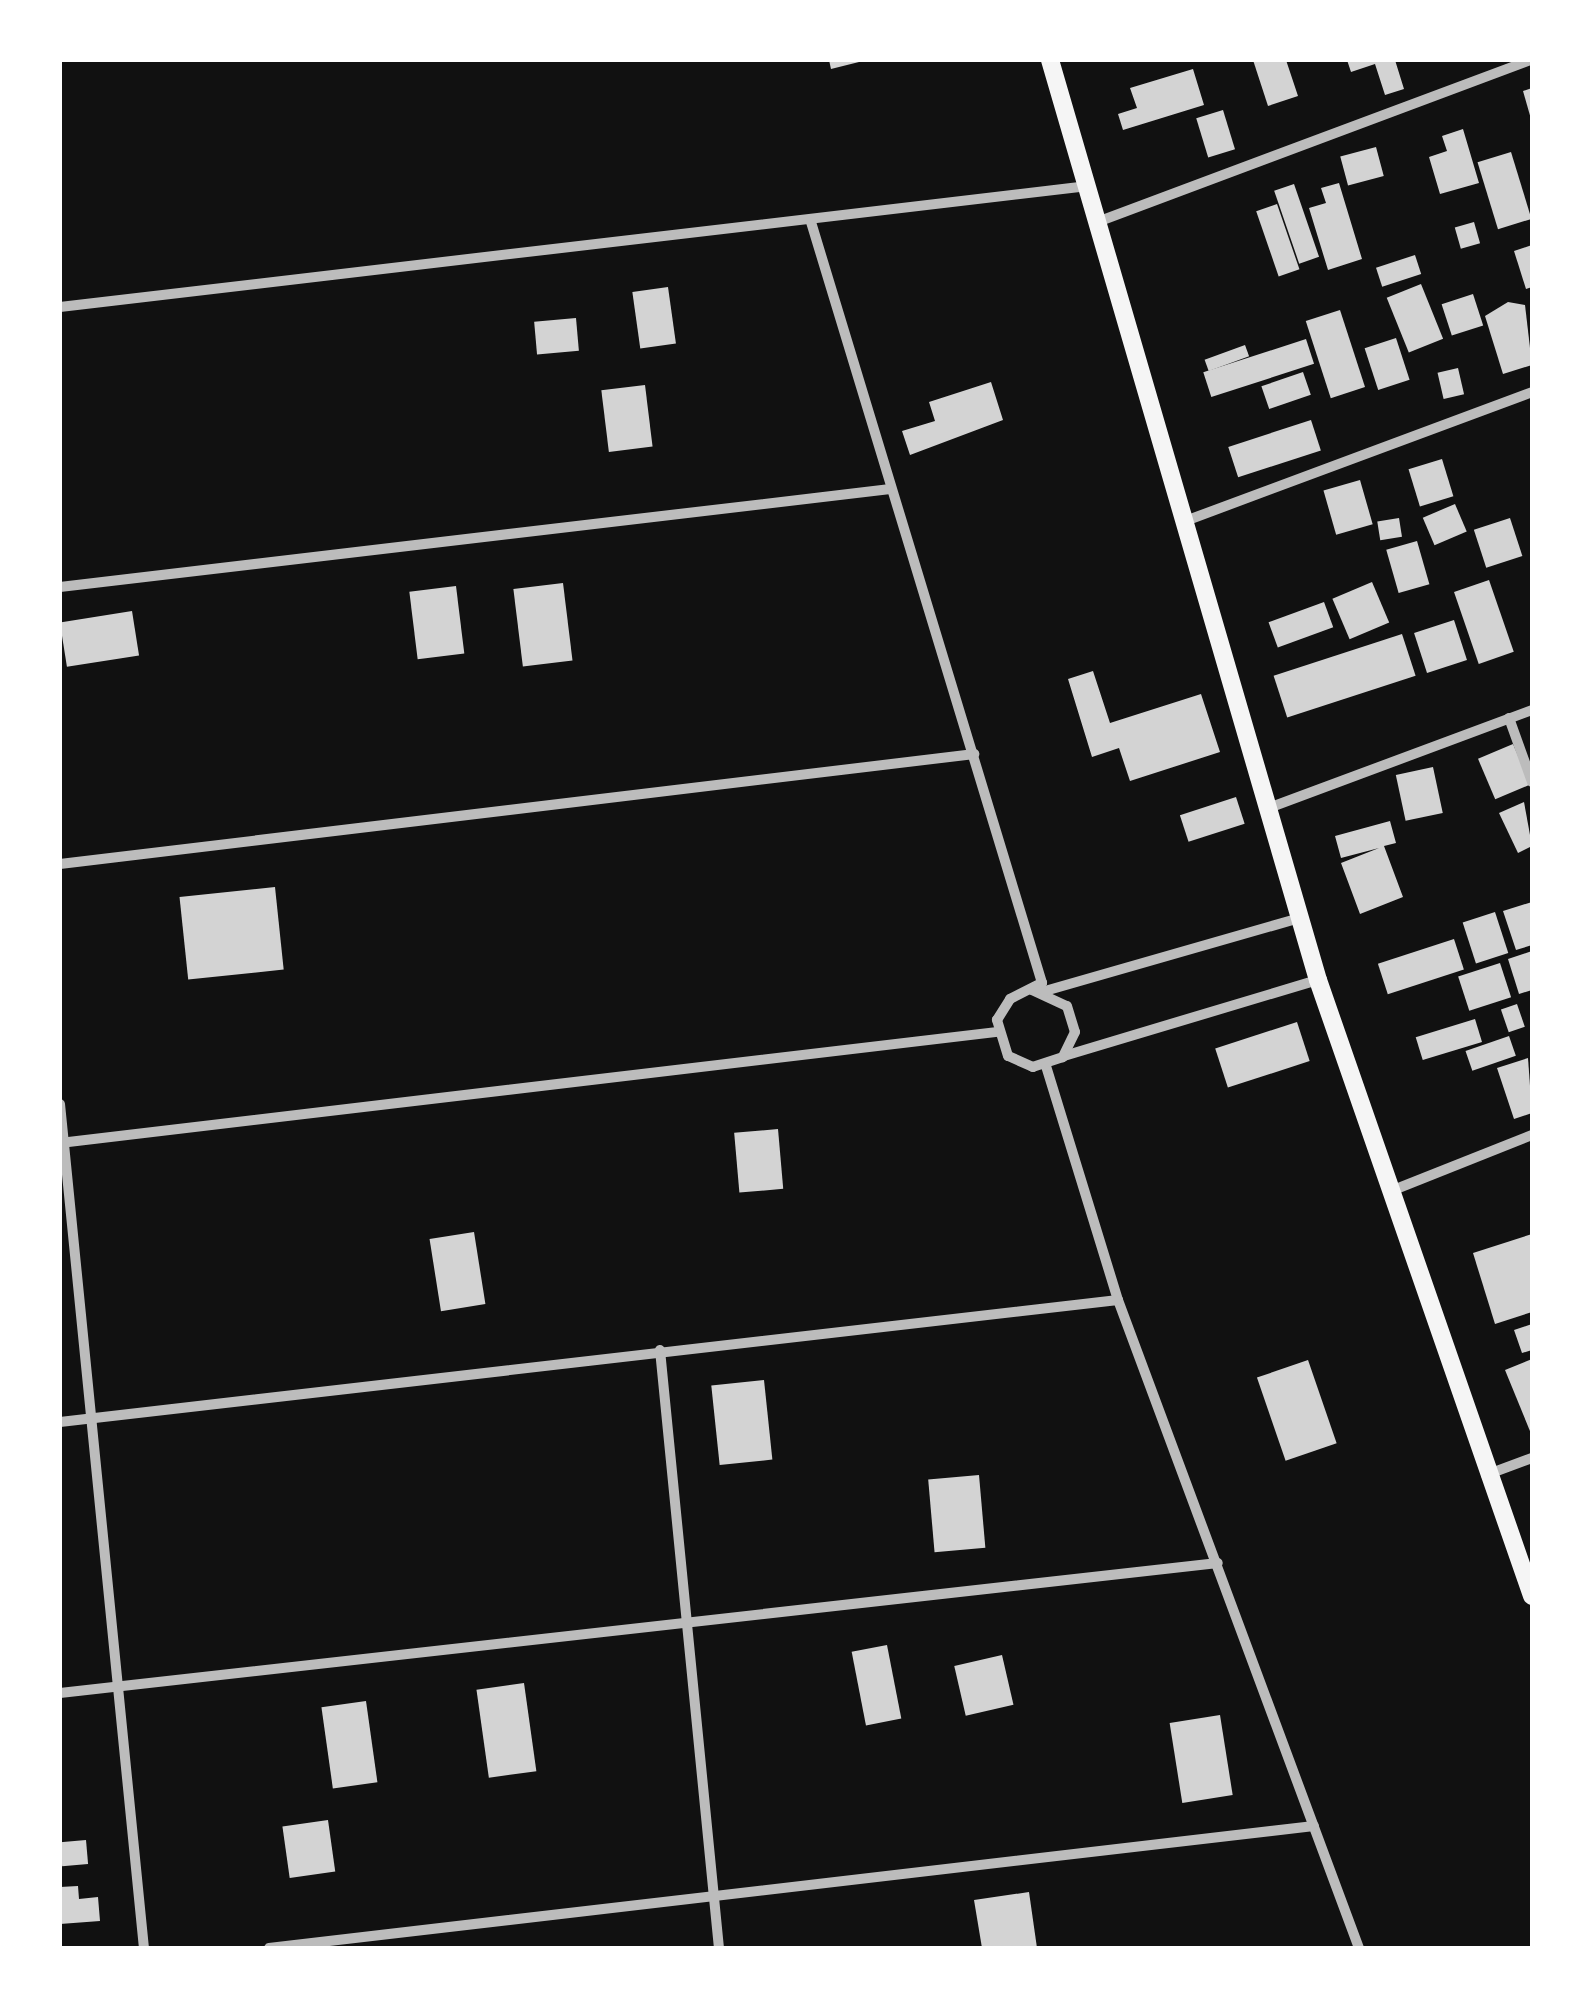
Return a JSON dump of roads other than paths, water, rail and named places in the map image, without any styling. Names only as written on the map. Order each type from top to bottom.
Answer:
[{"type":"main road","points":[[1050,60],[1274,806],[1299,918],[1318,980],[1386,1194],[1532,1596]]},
{"type":"street","points":[[1100,221],[1531,60]]},
{"type":"street","points":[[60,307],[810,222],[1089,186]]},
{"type":"street","points":[[810,222],[1044,987],[1073,1018],[1063,1057]]},
{"type":"street","points":[[1188,520],[1532,392]]},
{"type":"street","points":[[60,587],[890,488]]},
{"type":"street","points":[[1274,806],[1532,710]]},
{"type":"street","points":[[1509,718],[1532,782]]},
{"type":"street","points":[[60,864],[974,754]]},
{"type":"street","points":[[1299,918],[1010,999],[997,1032],[1008,1056],[1046,1066],[1063,1057],[1318,980]]},
{"type":"street","points":[[62,1143],[997,1032]]},
{"type":"street","points":[[1046,1066],[1118,1300],[1359,1948]]},
{"type":"street","points":[[60,1104],[96,1418],[144,1948]]},
{"type":"street","points":[[1386,1194],[1532,1134]]},
{"type":"street","points":[[60,1422],[1118,1300]]},
{"type":"street","points":[[660,1350],[683,1623],[719,1948]]},
{"type":"street","points":[[1486,1475],[1532,1458]]},
{"type":"street","points":[[60,1693],[1218,1563]]},
{"type":"street","points":[[270,1948],[1314,1826]]}]
